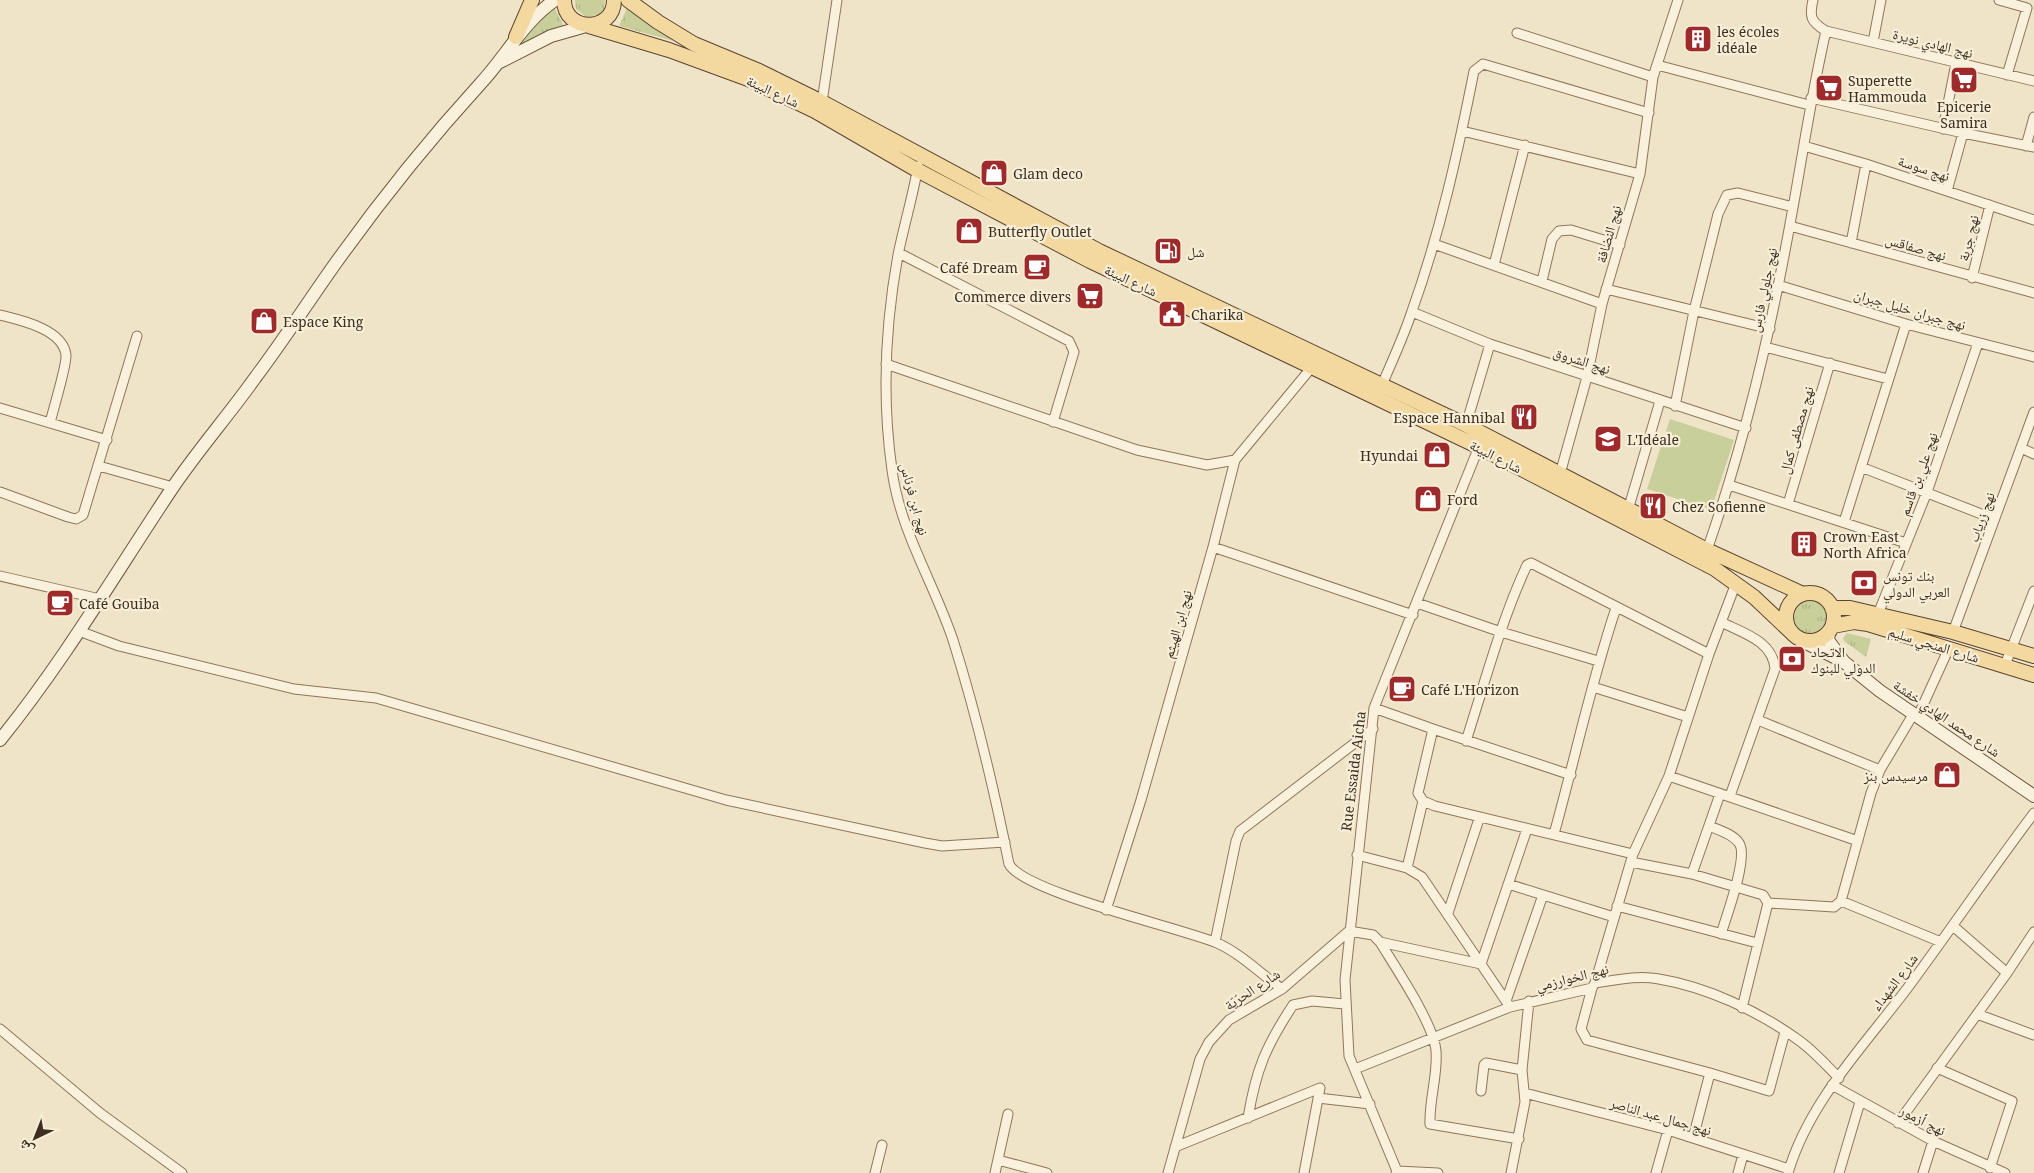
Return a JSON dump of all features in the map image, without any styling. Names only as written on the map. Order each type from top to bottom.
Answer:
[{"type":"main road","points":[[516,37],[532,0]]},
{"type":"main road","points":[[0,740],[25,709],[80,631],[173,487],[256,378],[377,207],[421,151],[498,64],[516,37],[538,12],[555,0]]},
{"type":"main road","name":"شارع البيئة","points":[[564,0],[566,12],[571,19],[588,26],[669,50],[748,79],[815,111],[917,170],[1090,261],[1312,367],[1560,474],[1707,550],[1803,594]]},
{"type":"main road","points":[[498,64],[545,39],[605,20],[611,13],[614,0]]},
{"type":"main road","name":"شارع البيئة","points":[[628,0],[658,22],[694,44],[759,71],[822,102],[1099,251],[1466,425],[1481,440],[1715,569],[1736,583],[1796,636]]},
{"type":"main road","points":[[1803,594],[1820,595],[1832,608],[1831,629],[1828,640],[1844,662],[1796,636],[1786,624],[1788,605],[1794,598],[1803,594]]},
{"type":"main road","name":"شارع المنجي سليم","points":[[1832,608],[1850,608],[1878,614],[1953,632],[2034,656]]},
{"type":"main road","name":"شارع المنجي سليم","points":[[1831,629],[1854,622],[1868,624],[2034,674]]},
{"type":"main road","points":[[1796,636],[1816,641],[1831,629]]},
{"type":"main road","name":"شارع محمد الهادي خفشة","points":[[1844,662],[1916,715],[2034,796]]},
{"type":"street","points":[[822,102],[837,0]]},
{"type":"street","name":"نهج النضافة","points":[[1560,474],[1587,377],[1606,289],[1640,174],[1653,77],[1678,0]]},
{"type":"street","points":[[1812,0],[1810,17],[1813,23],[1826,31]]},
{"type":"street","points":[[1873,42],[1881,0]]},
{"type":"street","points":[[1999,0],[2031,9],[2007,75]]},
{"type":"street","name":"نهج الهادي نويرة","points":[[1826,31],[2034,81]]},
{"type":"street","name":"نهج جلولي فارس","points":[[1707,550],[1746,428],[1770,329],[1790,226],[1810,102],[1826,31]]},
{"type":"street","points":[[1517,33],[1653,77]]},
{"type":"street","points":[[1943,129],[1956,62]]},
{"type":"street","points":[[1382,385],[1412,312],[1434,244],[1462,131],[1474,70],[1484,64],[1649,113]]},
{"type":"street","points":[[1657,64],[1810,102],[2030,146],[2034,117]]},
{"type":"street","points":[[1462,131],[1640,174]]},
{"type":"street","points":[[1947,191],[1963,134]]},
{"type":"street","points":[[1494,265],[1525,146]]},
{"type":"street","name":"نهج سوسة","points":[[1804,146],[1866,164],[2034,220]]},
{"type":"street","name":"نهج ابن فرناس","points":[[920,154],[892,291],[886,364],[890,453],[900,506],[907,533],[952,639],[971,703],[1012,869],[1032,882],[1106,910]]},
{"type":"street","points":[[1851,243],[1866,164]]},
{"type":"street","points":[[1675,406],[1694,311],[1718,214],[1727,195],[1738,192],[1793,208]]},
{"type":"street","name":"نهج جربة","points":[[1972,278],[1990,205]]},
{"type":"street","name":"نهج صفاقس","points":[[1790,226],[1972,278],[2034,293]]},
{"type":"street","points":[[1542,281],[1552,239],[1559,231],[1571,230],[1620,245]]},
{"type":"street","points":[[1434,244],[1602,304]]},
{"type":"street","points":[[899,253],[1069,341],[1074,352],[1053,422]]},
{"type":"street","name":"نهج جبران خليل جبران","points":[[1778,285],[1906,324],[2034,357]]},
{"type":"street","points":[[1606,289],[1770,329]]},
{"type":"street","name":"نهج الشروق","points":[[1412,312],[1490,344],[1746,428]]},
{"type":"street","points":[[0,315],[32,323],[50,333],[60,343],[66,355],[50,423]]},
{"type":"street","points":[[1844,522],[1906,324]]},
{"type":"street","points":[[0,492],[68,517],[80,518],[85,511],[137,336]]},
{"type":"street","name":"نهج علي بن قاسم","points":[[1878,614],[1927,492],[1978,343]]},
{"type":"street","points":[[1466,425],[1490,344]]},
{"type":"street","points":[[1765,347],[1888,379]]},
{"type":"street","name":"نهج مصطفى كمال","points":[[1788,504],[1830,363]]},
{"type":"street","points":[[886,364],[1137,450],[1207,465],[1235,460]]},
{"type":"street","name":"نهج ابن الهيثم","points":[[1106,910],[1140,800],[1213,546],[1235,460],[1312,367]]},
{"type":"street","points":[[1628,510],[1660,401]]},
{"type":"street","points":[[0,408],[107,440]]},
{"type":"street","name":"نهج زرياب","points":[[1953,632],[2034,412]]},
{"type":"street","name":"Rue Essaida Aicha","points":[[1397,1172],[1350,1056],[1345,1004],[1349,931],[1357,855],[1374,708],[1418,603],[1481,440]]},
{"type":"street","points":[[2021,448],[2034,454]]},
{"type":"street","points":[[99,466],[173,487]]},
{"type":"street","points":[[1861,467],[1994,519]]},
{"type":"street","points":[[1729,485],[1906,543]]},
{"type":"street","points":[[1213,546],[1413,615]]},
{"type":"street","points":[[1466,741],[1500,632],[1519,584],[1528,565],[1531,563],[1709,654]]},
{"type":"street","points":[[0,576],[100,599]]},
{"type":"street","points":[[1736,583],[1709,654],[1669,776],[1632,858],[1581,1029],[1587,1040],[1769,1091],[1785,1032]]},
{"type":"street","points":[[2005,665],[2010,648],[2034,591]]},
{"type":"street","points":[[1418,603],[1500,632],[1598,662]]},
{"type":"street","points":[[1554,834],[1571,775],[1598,662],[1616,608]]},
{"type":"street","points":[[1721,622],[1763,643],[1774,659],[1776,669],[1730,796]]},
{"type":"street","points":[[80,631],[119,646],[294,689],[376,698],[726,800],[934,844],[981,845],[1004,842]]},
{"type":"street","points":[[1768,903],[1834,907],[1841,901],[1864,815],[1880,770],[1916,715],[1950,648]]},
{"type":"street","points":[[1593,687],[1688,717]]},
{"type":"street","points":[[1374,708],[1466,741],[1571,775]]},
{"type":"street","points":[[1758,720],[1880,770]]},
{"type":"street","points":[[1215,942],[1236,841],[1240,831],[1373,729]]},
{"type":"street","points":[[1433,729],[1418,793],[1424,801],[1479,819],[1554,834],[1763,895],[1768,903],[1742,1008]]},
{"type":"street","points":[[1669,776],[1858,841]]},
{"type":"street","points":[[1692,874],[1720,794]]},
{"type":"street","points":[[1407,868],[1424,801]]},
{"type":"street","name":"شارع الشهداء","points":[[1788,1171],[1802,1134],[1824,1096],[1953,926],[2034,814]]},
{"type":"street","points":[[1448,912],[1479,819]]},
{"type":"street","points":[[1709,826],[1734,838],[1740,844],[1742,850],[1740,872],[1721,934]]},
{"type":"street","points":[[1481,964],[1527,829]]},
{"type":"street","points":[[1357,855],[1407,868],[1422,877],[1448,912],[1508,1004]]},
{"type":"street","points":[[1508,884],[1614,917]]},
{"type":"street","points":[[1508,1004],[1543,895]]},
{"type":"street","points":[[1841,901],[1941,942]]},
{"type":"street","points":[[1617,906],[1757,943]]},
{"type":"street","points":[[1106,910],[1224,946],[1282,989]]},
{"type":"street","points":[[1953,926],[2007,973]]},
{"type":"street","points":[[1349,931],[1372,936],[1380,942],[1406,984],[1434,1037],[1436,1052],[1430,1124],[1519,1139]]},
{"type":"street","name":"شارع الحرّيّة","points":[[1168,1173],[1200,1059],[1209,1042],[1229,1020],[1282,989],[1349,931]]},
{"type":"street","points":[[1898,1123],[1978,1014],[2034,932]]},
{"type":"street","points":[[1380,942],[1481,964]]},
{"type":"street","name":"نهج الخوارزمي","points":[[1355,1069],[1508,1004],[1636,978],[1658,979],[1701,989],[1742,1008],[1785,1032],[1815,1054],[1839,1078]]},
{"type":"street","points":[[1248,1118],[1254,1082],[1261,1059],[1272,1038],[1294,1005],[1312,1001],[1345,1004]]},
{"type":"street","points":[[1511,1173],[1519,1139],[1525,1093],[1522,1070],[1529,1001]]},
{"type":"street","points":[[1978,1014],[2034,1035]]},
{"type":"street","points":[[0,1029],[100,1113],[182,1173]]},
{"type":"street","points":[[1481,1091],[1484,1065],[1486,1063],[1522,1070]]},
{"type":"street","points":[[1937,1068],[2012,1101],[1990,1168]]},
{"type":"street","points":[[1693,1138],[1710,1073]]},
{"type":"street","name":"نهج أزمور","points":[[1832,1085],[1933,1142],[2005,1173]]},
{"type":"street","points":[[1175,1147],[1248,1118],[1319,1093],[1370,1104]]},
{"type":"street","points":[[1304,1173],[1319,1093]]},
{"type":"street","name":"نهج جمال عبد الناصر","points":[[1525,1093],[1668,1130],[1788,1171]]},
{"type":"street","points":[[1839,1173],[1860,1102]]},
{"type":"street","points":[[995,1173],[1008,1114]]},
{"type":"street","points":[[1656,1173],[1668,1130]]},
{"type":"street","points":[[1923,1173],[1933,1142]]},
{"type":"street","points":[[875,1173],[882,1145]]},
{"type":"street","points":[[1738,1173],[1742,1154]]},
{"type":"street","points":[[998,1160],[1048,1173]]},
{"type":"street","points":[[1397,1172],[1438,1173]]},
{"type":"green space","points":[[575,0],[605,0],[604,9],[598,15],[586,17],[576,9]]},
{"type":"green space","points":[[554,7],[565,28],[512,51]]},
{"type":"green space","points":[[627,8],[674,41],[619,26]]},
{"type":"green space","points":[[1670,419],[1734,440],[1711,510],[1647,489]]},
{"type":"green space","points":[[1812,599],[1819,600],[1825,604],[1829,610],[1829,624],[1825,630],[1819,634],[1812,635],[1805,634],[1799,630],[1795,624],[1794,617],[1795,610],[1799,604],[1805,600]]},
{"type":"green space","points":[[1847,633],[1871,639],[1866,657],[1844,641],[1843,638]]},
{"type":"place","name":"les écoles idéale","points":[[1698,39]]},
{"type":"place","name":"Epicerie Samira","points":[[1964,80]]},
{"type":"place","name":"Superette Hammouda","points":[[1829,88]]},
{"type":"place","name":"Glam deco","points":[[994,173]]},
{"type":"place","name":"Butterfly Outlet","points":[[969,231]]},
{"type":"place","name":"شل","points":[[1168,251]]},
{"type":"place","name":"Café Dream","points":[[1037,267]]},
{"type":"place","name":"Commerce divers","points":[[1090,296]]},
{"type":"place","name":"Charika","points":[[1172,314]]},
{"type":"place","name":"Espace King","points":[[264,321]]},
{"type":"place","name":"Espace Hannibal","points":[[1524,417]]},
{"type":"place","name":"L'Idéale","points":[[1608,439]]},
{"type":"place","name":"Hyundai","points":[[1437,455]]},
{"type":"place","name":"Ford","points":[[1428,499]]},
{"type":"place","name":"Chez Sofienne","points":[[1653,506]]},
{"type":"place","name":"Crown East North Africa","points":[[1804,544]]},
{"type":"place","name":"بنك تونس العربي الدولي","points":[[1864,583]]},
{"type":"place","name":"Café Gouiba","points":[[60,603]]},
{"type":"place","name":"الاتحاد الدولي للبنوك","points":[[1792,659]]},
{"type":"place","name":"Café L'Horizon","points":[[1402,689]]},
{"type":"place","name":"مرسيدس بنز","points":[[1947,775]]}]
